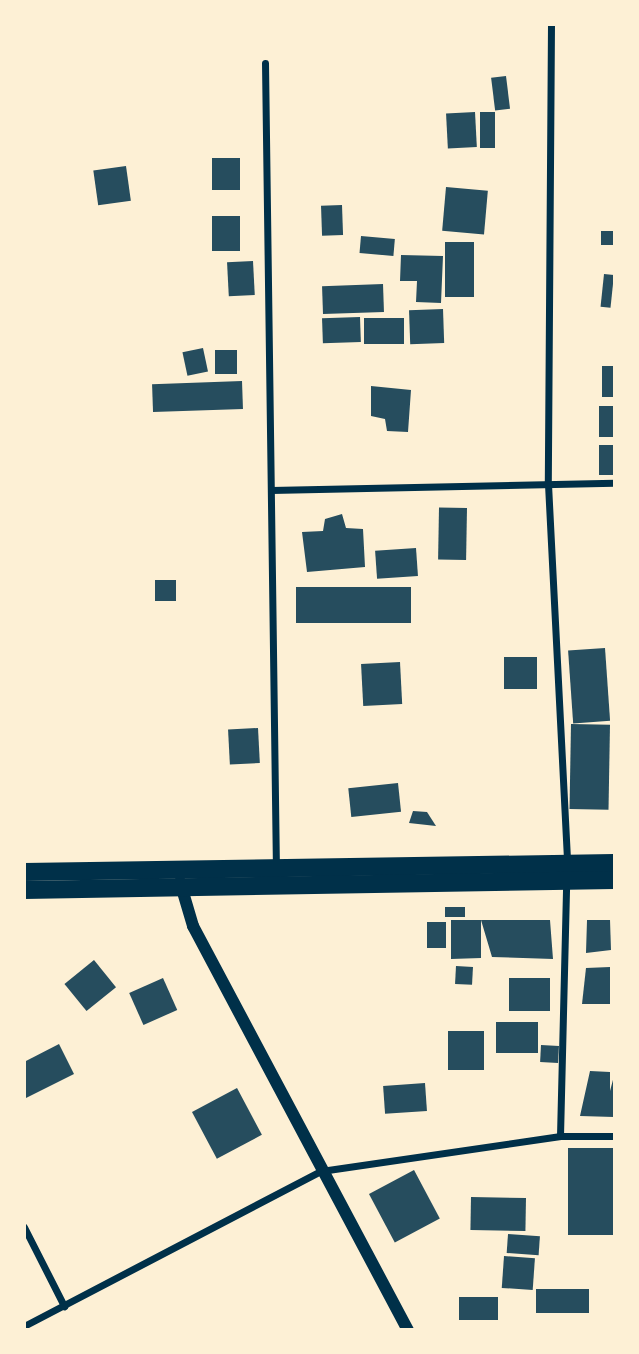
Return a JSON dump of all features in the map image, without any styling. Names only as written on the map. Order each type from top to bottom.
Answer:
[{"type":"main road","points":[[24,890],[181,890],[567,871],[614,863]]},
{"type":"main road","points":[[24,872],[276,868],[567,871],[614,880]]},
{"type":"street","points":[[551,24],[548,484],[567,871],[560,1136]]},
{"type":"street","points":[[265,63],[276,868]]},
{"type":"street","points":[[271,490],[614,483]]},
{"type":"street","points":[[178,871],[192,926],[408,1329]]},
{"type":"street","points":[[24,1326],[321,1171],[560,1136],[614,1136]]},
{"type":"street","points":[[24,1227],[64,1306]]},
{"type":"building","points":[[506,76],[510,109],[495,111],[491,78]]},
{"type":"building","points":[[475,112],[477,147],[448,148],[446,114]]},
{"type":"building","points":[[480,112],[495,112],[495,148],[480,148]]},
{"type":"building","points":[[212,158],[240,158],[240,190],[212,190]]},
{"type":"building","points":[[126,166],[131,201],[98,205],[93,171]]},
{"type":"building","points":[[446,187],[488,191],[484,234],[442,231]]},
{"type":"building","points":[[342,205],[343,235],[322,236],[321,206]]},
{"type":"building","points":[[212,216],[240,216],[240,251],[212,251]]},
{"type":"building","points":[[601,231],[614,231],[614,245],[601,245]]},
{"type":"building","points":[[361,236],[395,239],[393,256],[360,253]]},
{"type":"building","points":[[445,242],[474,242],[474,297],[445,297]]},
{"type":"building","points":[[401,255],[443,256],[441,303],[416,302],[417,281],[400,281]]},
{"type":"building","points":[[253,261],[255,295],[229,296],[227,262]]},
{"type":"building","points":[[604,274],[614,275],[610,308],[601,307]]},
{"type":"building","points":[[383,284],[384,312],[323,314],[322,286]]},
{"type":"building","points":[[443,309],[444,343],[410,344],[409,310]]},
{"type":"building","points":[[360,317],[361,342],[323,343],[322,318]]},
{"type":"building","points":[[364,318],[404,318],[404,344],[364,344]]},
{"type":"building","points":[[203,348],[208,371],[187,376],[182,352]]},
{"type":"building","points":[[215,350],[237,350],[237,374],[215,374]]},
{"type":"building","points":[[602,366],[614,366],[614,397],[602,397]]},
{"type":"building","points":[[242,381],[243,409],[153,412],[152,384]]},
{"type":"building","points":[[371,386],[411,390],[408,432],[387,431],[385,419],[371,416]]},
{"type":"building","points":[[599,406],[614,406],[614,437],[599,437]]},
{"type":"building","points":[[599,445],[614,445],[614,475],[599,475]]},
{"type":"building","points":[[439,508],[467,508],[466,560],[438,560]]},
{"type":"building","points":[[342,514],[346,528],[363,529],[365,567],[307,572],[302,532],[323,531],[325,519]]},
{"type":"building","points":[[416,548],[418,576],[377,579],[375,551]]},
{"type":"building","points":[[155,580],[176,580],[176,601],[155,601]]},
{"type":"building","points":[[296,587],[411,587],[411,623],[296,623]]},
{"type":"building","points":[[605,648],[610,721],[573,723],[568,651]]},
{"type":"building","points":[[504,657],[537,657],[537,689],[504,689]]},
{"type":"building","points":[[400,662],[402,704],[363,706],[361,664]]},
{"type":"building","points":[[571,724],[610,725],[609,810],[570,809]]},
{"type":"building","points":[[258,728],[260,763],[230,765],[228,730]]},
{"type":"building","points":[[398,783],[401,812],[351,817],[348,788]]},
{"type":"building","points":[[413,811],[427,812],[436,826],[409,823]]},
{"type":"building","points":[[445,907],[465,907],[465,917],[445,917]]},
{"type":"building","points":[[451,920],[481,920],[481,958],[451,959]]},
{"type":"building","points":[[481,920],[550,920],[553,959],[492,957]]},
{"type":"building","points":[[587,920],[610,920],[611,950],[586,953]]},
{"type":"building","points":[[427,922],[446,922],[446,948],[427,948]]},
{"type":"building","points":[[94,960],[116,987],[86,1011],[64,984]]},
{"type":"building","points":[[456,966],[473,967],[472,985],[455,984]]},
{"type":"building","points":[[610,967],[610,1004],[582,1004],[586,968]]},
{"type":"building","points":[[163,978],[177,1010],[143,1025],[129,993]]},
{"type":"building","points":[[509,978],[550,978],[550,1011],[509,1011]]},
{"type":"building","points":[[496,1022],[538,1022],[538,1053],[496,1053]]},
{"type":"building","points":[[448,1031],[484,1031],[484,1070],[448,1070]]},
{"type":"building","points":[[59,1044],[74,1074],[24,1099],[24,1062]]},
{"type":"building","points":[[541,1045],[559,1046],[558,1063],[540,1062]]},
{"type":"building","points":[[590,1071],[610,1072],[610,1091],[614,1076],[614,1117],[580,1116]]},
{"type":"building","points":[[425,1083],[427,1111],[385,1114],[383,1086]]},
{"type":"building","points":[[237,1088],[262,1135],[217,1159],[192,1112]]},
{"type":"building","points":[[568,1148],[614,1148],[614,1235],[568,1235]]},
{"type":"building","points":[[414,1170],[440,1219],[395,1243],[369,1194]]},
{"type":"building","points":[[471,1197],[526,1198],[525,1231],[470,1230]]},
{"type":"building","points":[[508,1234],[540,1236],[539,1255],[507,1253]]},
{"type":"building","points":[[504,1256],[535,1258],[533,1290],[502,1288]]},
{"type":"building","points":[[536,1289],[589,1289],[589,1313],[536,1313]]},
{"type":"building","points":[[459,1297],[498,1297],[498,1320],[459,1320]]}]
